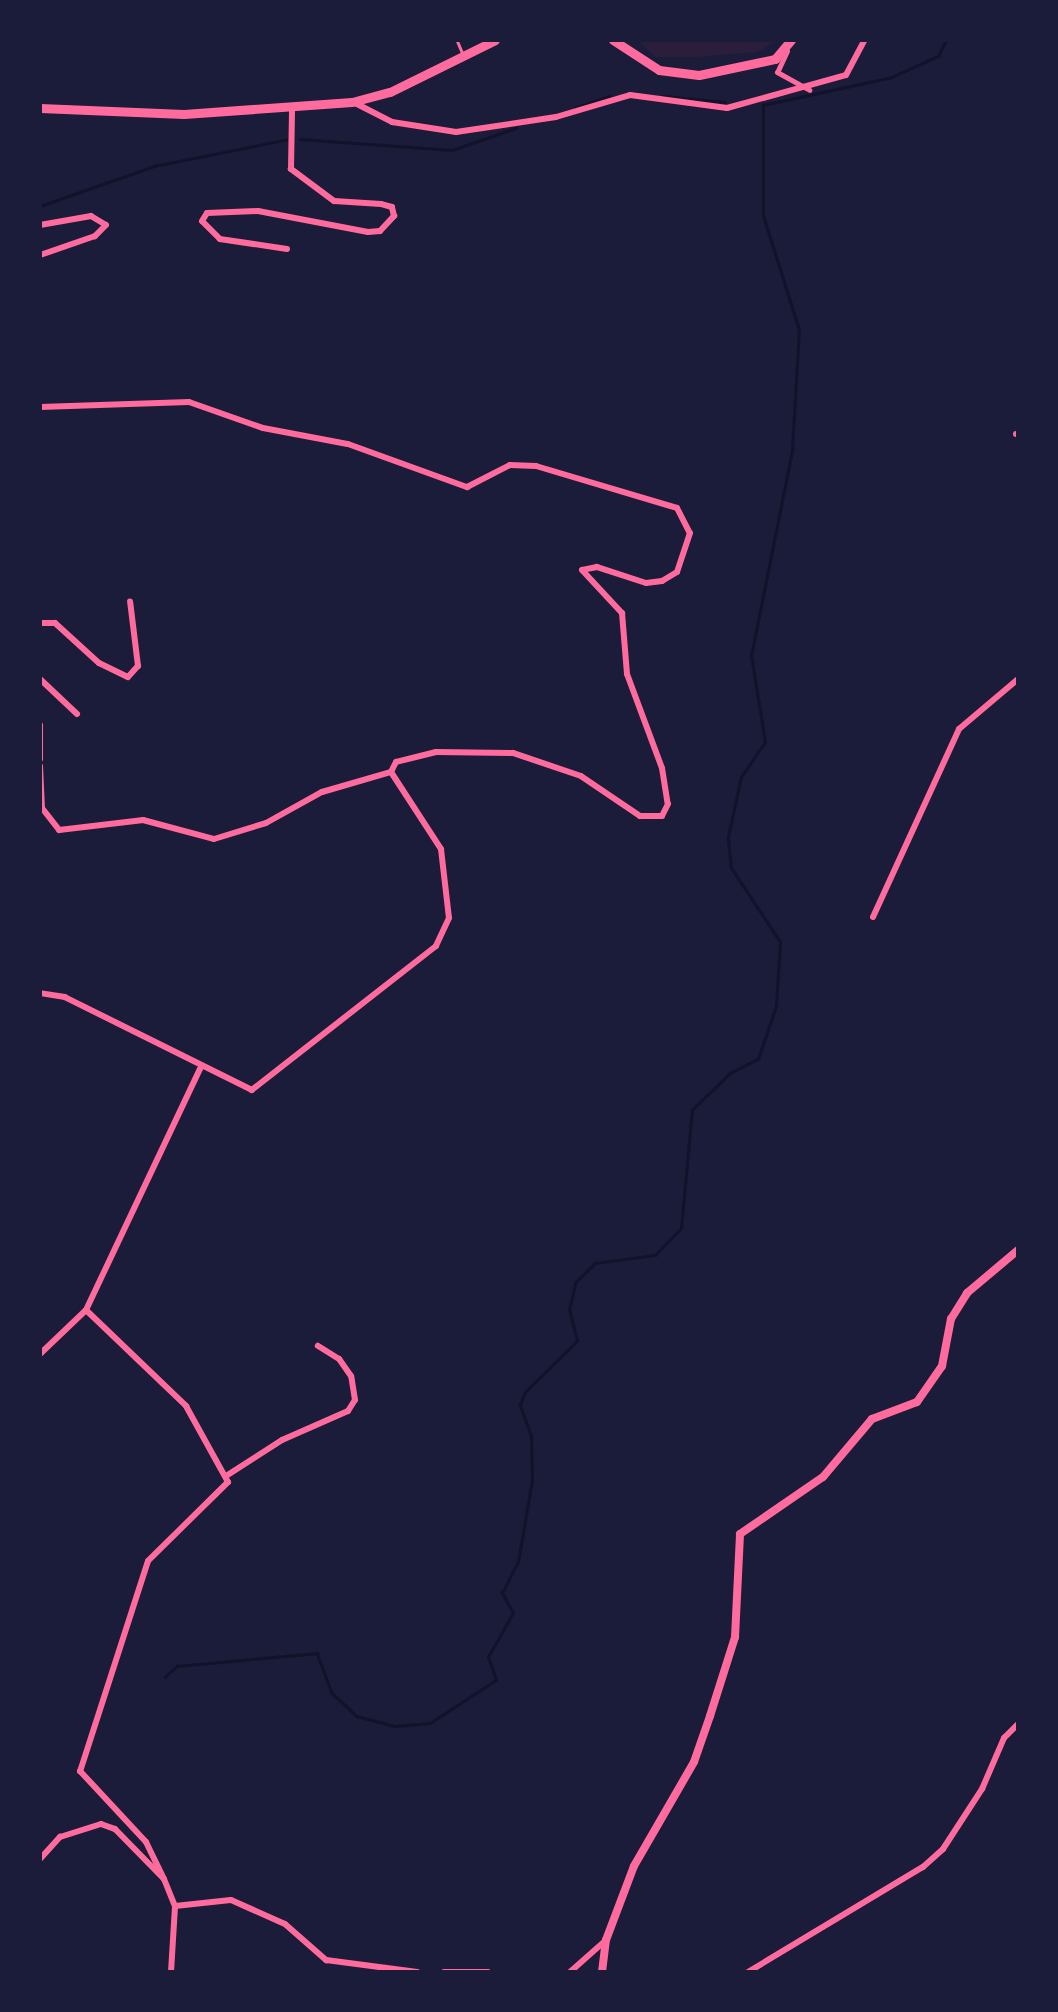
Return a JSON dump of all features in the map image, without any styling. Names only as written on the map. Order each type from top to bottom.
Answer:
[{"type":"main road","points":[[40,108],[292,110],[352,102],[390,92],[495,40]]},
{"type":"main road","points":[[613,40],[659,70],[699,75],[787,51],[791,40]]},
{"type":"street","points":[[352,102],[392,122],[456,132],[556,117],[630,94],[727,108],[809,90],[846,75],[865,40]]},
{"type":"street","points":[[787,51],[778,72],[809,90]]},
{"type":"street","points":[[286,249],[220,238],[202,221],[206,213],[258,211],[368,232],[380,231],[394,216],[392,206],[334,200],[291,169],[292,110]]},
{"type":"street","points":[[40,225],[91,216],[106,225],[96,236],[40,255]]},
{"type":"street","points":[[40,407],[189,402],[263,428],[348,444],[467,487],[510,465],[536,466],[676,508],[690,534],[676,572],[646,582],[597,567],[582,570],[622,613],[627,674],[662,768],[668,804],[662,816],[640,816],[581,776],[513,753],[436,752],[396,762],[391,772],[322,792],[266,824],[214,840],[143,820],[69,834],[41,807],[40,724]]},
{"type":"street","points":[[40,623],[54,624],[99,663],[128,678],[138,666],[130,601]]},
{"type":"street","points":[[40,679],[78,714]]},
{"type":"street","points":[[873,917],[958,728],[1018,680]]},
{"type":"street","points":[[40,994],[65,997],[200,1069],[257,1088],[436,946],[450,918],[441,849],[391,772]]},
{"type":"street","points":[[40,1354],[86,1310],[200,1069]]},
{"type":"street","points":[[602,1972],[606,1940],[634,1866],[694,1762],[735,1637],[740,1534],[823,1477],[872,1420],[918,1402],[942,1366],[951,1318],[967,1293],[1018,1250]]},
{"type":"street","points":[[86,1310],[186,1406],[226,1476]]},
{"type":"street","points":[[171,1972],[175,1906],[164,1879],[146,1842],[80,1772],[148,1561],[219,1496],[226,1476],[282,1440],[348,1411],[355,1400],[351,1376],[340,1358],[318,1346]]},
{"type":"street","points":[[748,1972],[923,1868],[942,1849],[982,1789],[1004,1738],[1018,1724]]},
{"type":"street","points":[[40,1858],[60,1836],[101,1824],[115,1829],[164,1879]]},
{"type":"street","points":[[175,1906],[231,1900],[274,1917],[326,1960],[417,1972]]},
{"type":"street","points":[[570,1972],[606,1940]]},
{"type":"street","points":[[444,1972],[488,1972]]},
{"type":"lane","points":[[457,40],[464,55]]},
{"type":"shaded area","points":[[637,40],[778,40],[757,52],[656,57]]},
{"type":"waterway","points":[[165,1677],[177,1666],[317,1653],[332,1693],[357,1716],[395,1726],[430,1723],[496,1680],[488,1657],[513,1613],[502,1593],[518,1562],[532,1480],[531,1436],[520,1405],[525,1392],[577,1341],[569,1310],[575,1283],[595,1263],[655,1255],[681,1228],[692,1110],[730,1073],[758,1059],[776,1006],[780,942],[731,868],[728,837],[741,777],[765,742],[751,656],[792,450],[799,330],[763,216],[763,105],[892,77],[938,56],[946,40]]},
{"type":"waterway","points":[[575,108],[610,96]]},
{"type":"waterway","points":[[663,96],[725,102]]},
{"type":"waterway","points":[[300,139],[452,150],[516,128]]},
{"type":"waterway","points":[[40,206],[154,166],[289,139]]}]
